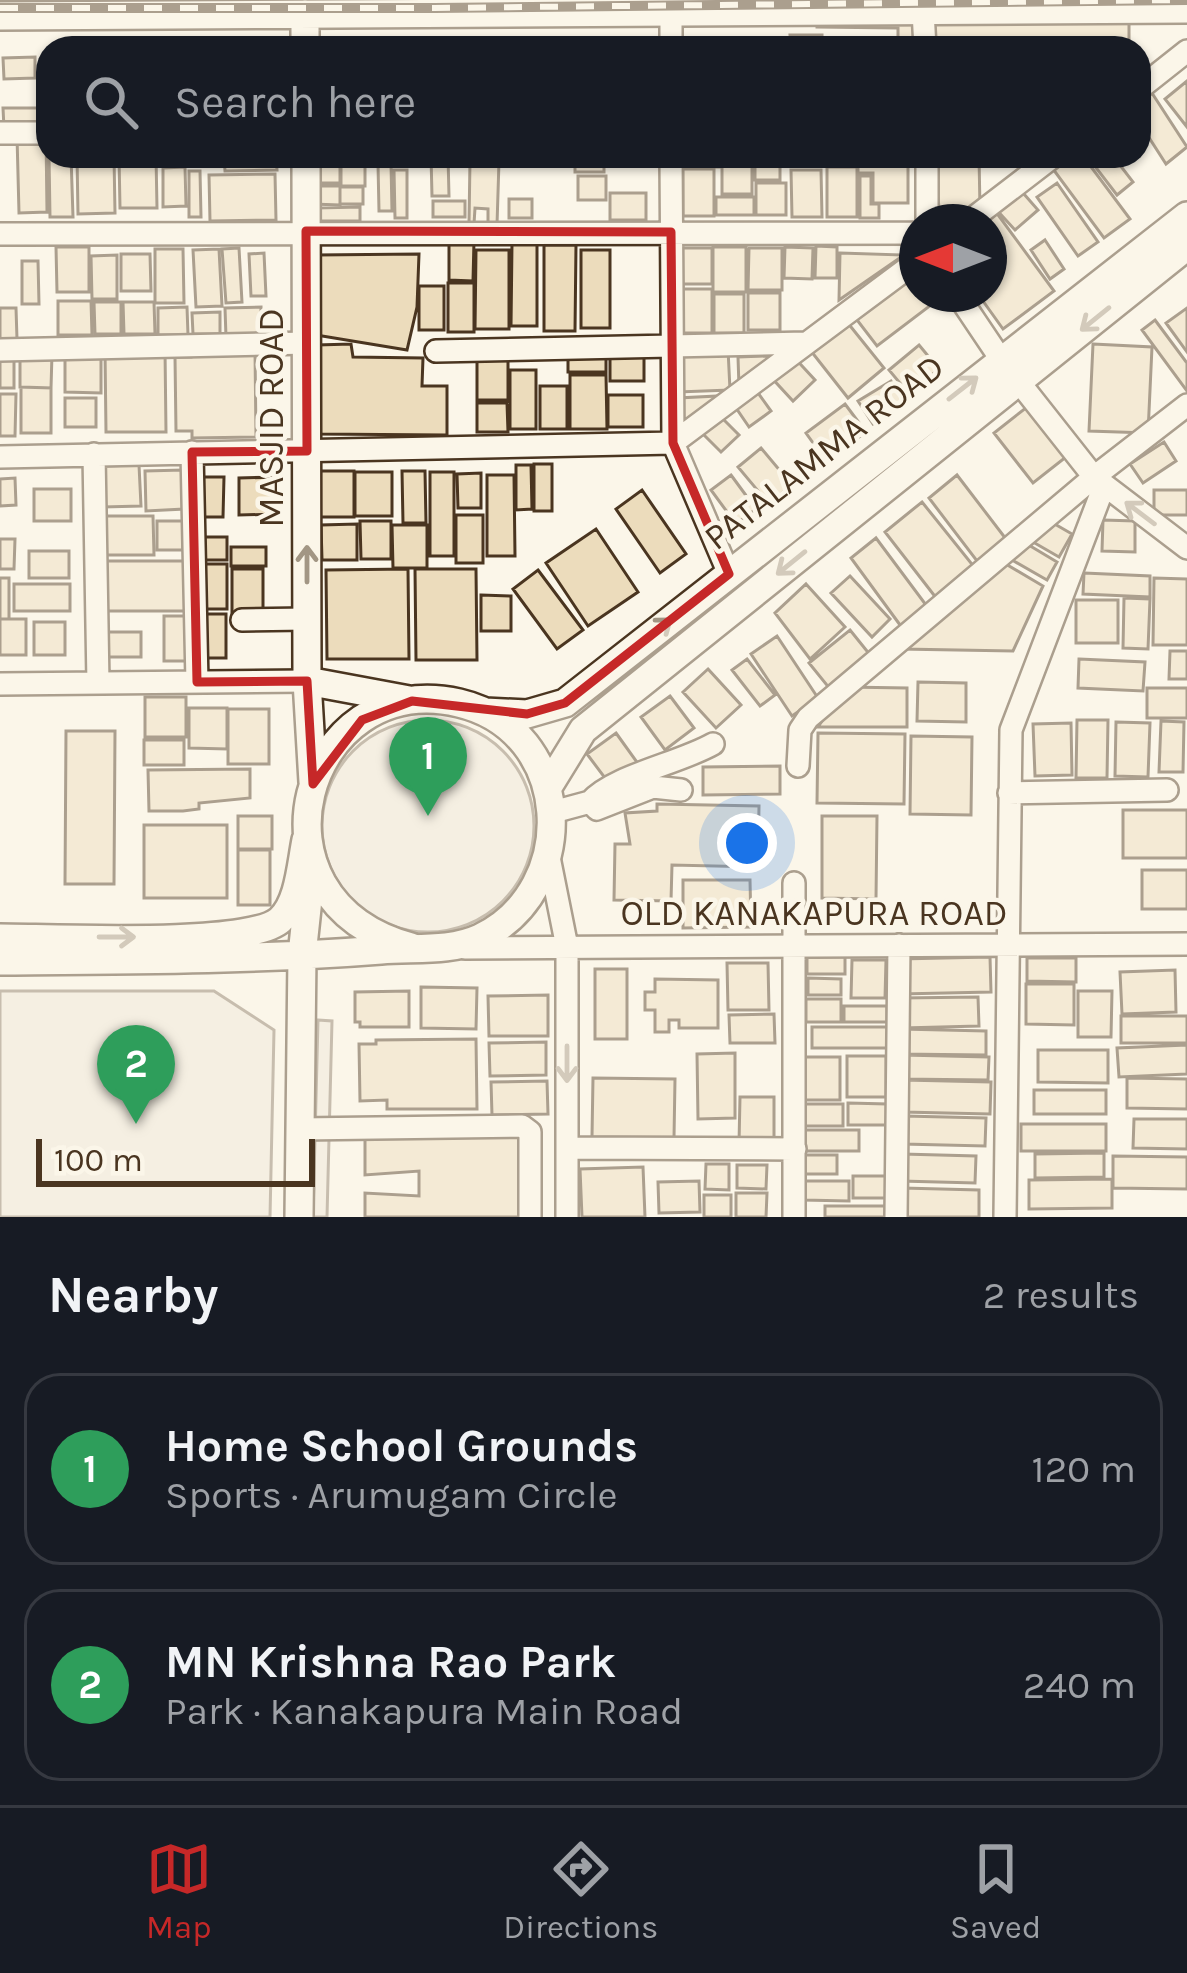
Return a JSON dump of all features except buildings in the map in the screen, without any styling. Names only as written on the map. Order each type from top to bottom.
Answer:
[{"type":"main road","points":[[0,16],[671,6],[1187,9]]},
{"type":"main road","points":[[305,14],[305,36]]},
{"type":"main road","name":"MASJID ROAD","points":[[306,168],[307,680],[313,784]]},
{"type":"main road","name":"PATALAMMA ROAD","points":[[484,712],[526,714],[565,703],[1187,216]]},
{"type":"main road","name":"PATALAMMA ROAD","points":[[551,800],[583,730],[1187,246]]},
{"type":"main road","points":[[0,961],[440,948],[477,939],[509,920],[534,891],[549,857],[551,800],[524,743],[484,712],[449,701],[412,701],[307,680]]},
{"type":"main road","points":[[299,1217],[302,955],[313,784],[341,737],[374,714],[412,701]]},
{"type":"main road","points":[[0,938],[240,935],[265,928],[279,921],[290,906],[309,848]]},
{"type":"main road","points":[[309,848],[340,910],[361,927],[411,947]]},
{"type":"street","points":[[923,11],[924,36]]},
{"type":"street","points":[[1151,80],[1187,51]]},
{"type":"street","points":[[0,133],[36,133]]},
{"type":"street","points":[[671,168],[674,443],[729,574]]},
{"type":"street","points":[[927,168],[927,204]]},
{"type":"street","points":[[991,204],[1038,168]]},
{"type":"street","points":[[0,234],[899,233]]},
{"type":"street","points":[[0,458],[674,443],[899,274]]},
{"type":"street","points":[[969,312],[1099,482],[1187,548]]},
{"type":"street","points":[[0,350],[306,343]]},
{"type":"street","points":[[436,351],[805,343]]},
{"type":"street","points":[[798,766],[800,730],[808,718],[1099,482],[1187,404]]},
{"type":"street","points":[[192,452],[197,682]]},
{"type":"street","points":[[94,454],[98,683]]},
{"type":"street","points":[[1006,1217],[1011,730],[1099,482]]},
{"type":"street","points":[[242,620],[307,619]]},
{"type":"street","points":[[0,684],[307,680]]},
{"type":"street","points":[[590,802],[603,789],[634,778],[646,768],[688,758],[713,744]]},
{"type":"street","points":[[551,800],[590,802],[597,809],[653,787],[681,790]]},
{"type":"street","points":[[1009,793],[1167,790]]},
{"type":"street","points":[[549,857],[567,947],[567,1217]]},
{"type":"street","points":[[794,883],[794,1217]]},
{"type":"street","name":"OLD KANAKAPURA ROAD","points":[[440,948],[1187,944]]},
{"type":"street","points":[[896,1217],[898,945]]},
{"type":"street","points":[[300,1129],[522,1126],[530,1132],[530,1217]]},
{"type":"street","points":[[567,1148],[795,1149]]},
{"type":"highlighted area","points":[[306,231],[671,232],[673,443],[729,574],[565,703],[527,714],[412,701],[362,720],[313,784],[307,681],[197,682],[192,452],[307,451]]},
{"type":"shaded area","points":[[428,720],[468,728],[503,751],[526,786],[534,826],[526,866],[503,901],[468,924],[428,932],[388,924],[353,901],[330,866],[322,826],[330,786],[353,751],[388,728]]},
{"type":"shaded area","points":[[0,991],[214,991],[274,1030],[270,1217],[0,1217]]},
{"type":"shaded area","points":[[318,1020],[332,1021],[327,1217],[313,1217]]},
{"type":"railway","points":[[0,8],[1187,0]]},
{"type":"place","name":"Home School Grounds","points":[[428,816]]},
{"type":"place","name":"MN Krishna Rao Park","points":[[136,1124]]}]
